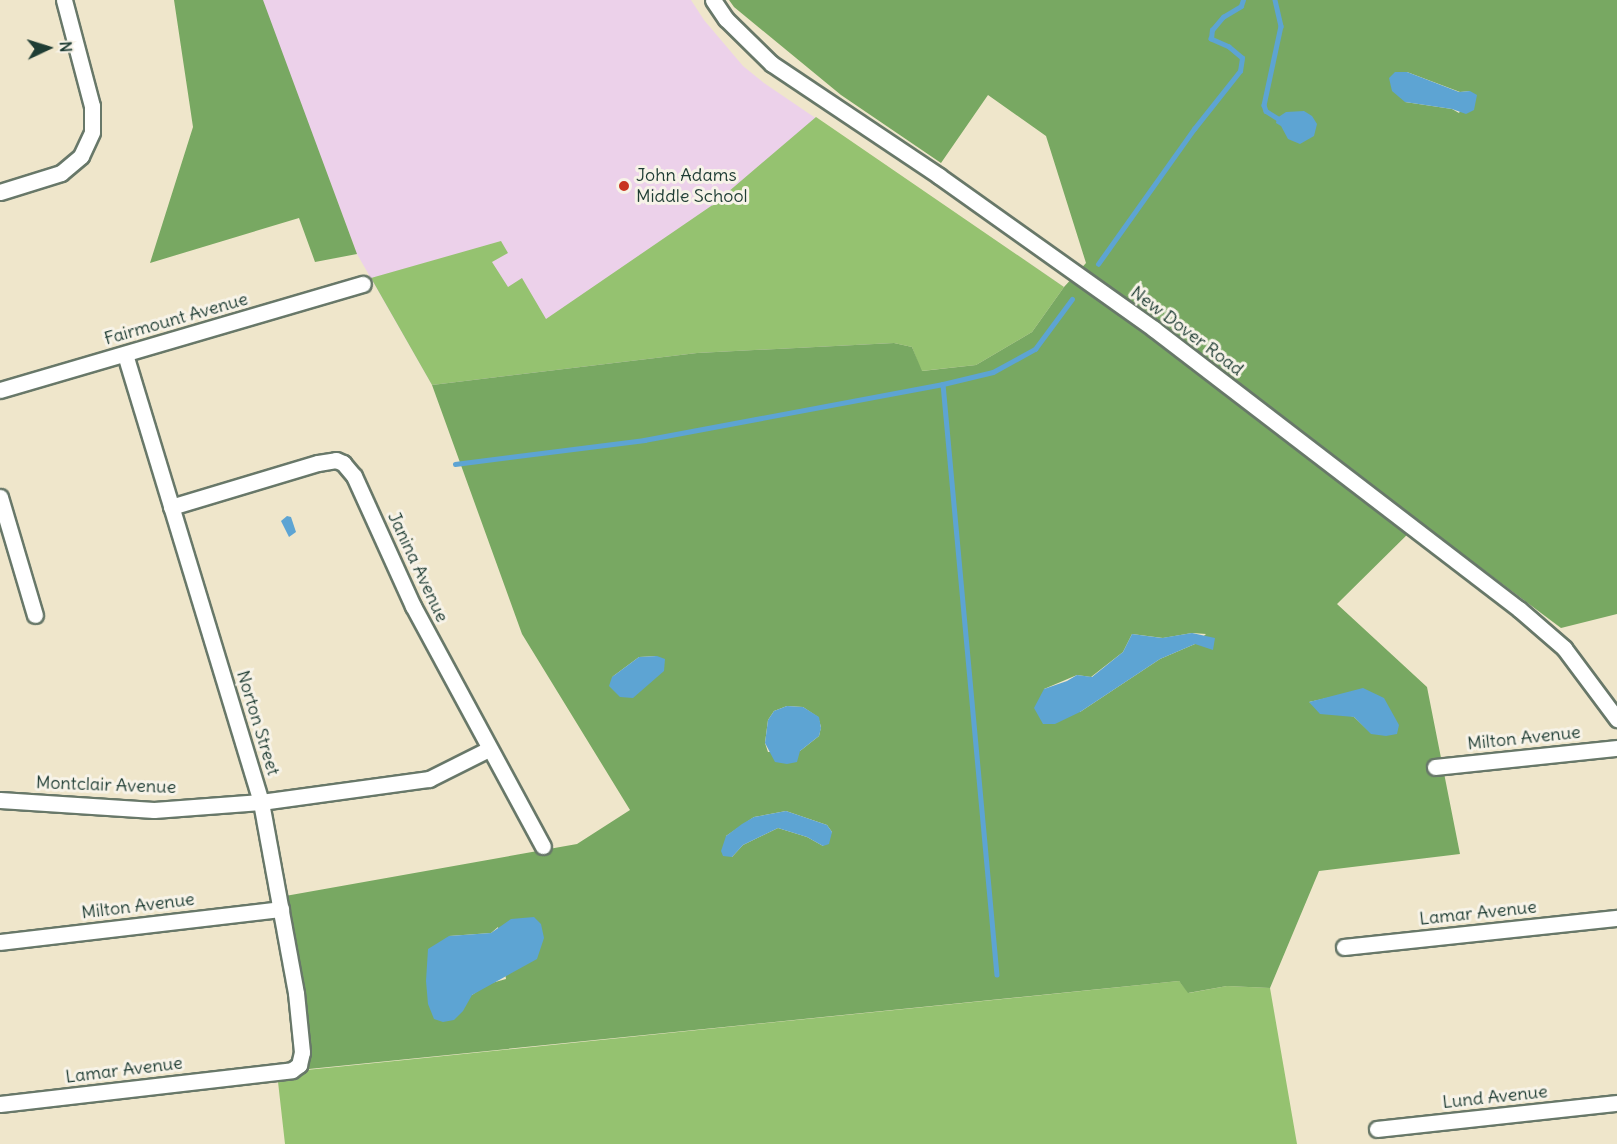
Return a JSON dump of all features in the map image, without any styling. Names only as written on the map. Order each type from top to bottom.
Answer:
[{"type":"street","points":[[0,192],[54,176],[66,169],[81,156],[92,132],[93,106],[64,0]]},
{"type":"street","name":"New Dover Road","points":[[713,0],[726,19],[772,64],[939,176],[1135,315],[1519,609],[1570,656],[1617,719]]},
{"type":"street","name":"Fairmount Avenue","points":[[0,390],[363,284]]},
{"type":"street","name":"Norton Street","points":[[125,354],[261,802],[296,993],[302,1052],[299,1065],[292,1070],[252,1075]]},
{"type":"street","name":"Janina Avenue","points":[[171,507],[318,463],[336,460],[343,463],[354,476],[413,606],[543,846]]},
{"type":"street","points":[[0,497],[35,615]]},
{"type":"street","name":"Montclair Avenue","points":[[0,800],[154,810],[261,802],[429,779],[489,748]]},
{"type":"street","name":"Milton Avenue","points":[[1435,767],[1617,748]]},
{"type":"street","name":"Milton Avenue","points":[[0,942],[281,909]]},
{"type":"street","name":"Lamar Avenue","points":[[1344,947],[1617,918]]},
{"type":"street","name":"Lamar Avenue","points":[[0,1104],[252,1075]]},
{"type":"street","name":"Lund Avenue","points":[[1377,1129],[1617,1103]]},
{"type":"shaded area","name":"John Adams Middle School","points":[[262,0],[691,0],[704,20],[743,66],[764,83],[1064,287],[894,343],[697,353],[432,385],[357,254]]},
{"type":"green space","points":[[174,0],[263,0],[357,254],[315,262],[299,218],[150,263],[193,127]]},
{"type":"green space","points":[[729,0],[1617,0],[1617,614],[1561,628],[1420,522],[1337,604],[1427,687],[1460,854],[1319,871],[1270,988],[1227,986],[1188,993],[1179,981],[299,1070],[274,898],[577,844],[630,810],[522,634],[432,385],[697,353],[894,343],[912,347],[922,371],[976,365],[1032,332],[1064,287],[1086,263],[1046,136],[988,95],[941,163],[841,95],[734,7]],"holes":[[[1407,72],[1460,92],[1470,91],[1459,113],[1452,109],[1405,102]],[[1192,633],[1206,634],[1195,644],[1160,659],[1080,712],[1044,689],[1077,675],[1091,677],[1123,652],[1132,634],[1163,638]],[[657,656],[612,677],[639,657]],[[1336,696],[1372,734],[1354,717],[1309,702]],[[787,706],[803,707],[818,717],[821,727],[819,736],[800,751],[768,752],[765,743],[768,720],[774,711]],[[786,811],[827,825],[832,832],[823,846],[807,837],[778,828],[743,845],[732,857],[726,836],[754,817]],[[498,927],[506,979],[488,984],[472,995],[449,936],[491,933]]]},
{"type":"green space","points":[[816,117],[1064,287],[1032,332],[976,365],[921,371],[912,347],[894,343],[697,353],[432,385],[371,278],[501,241],[508,253],[492,262],[508,287],[522,278],[546,319],[714,204]]},
{"type":"green space","points":[[1179,981],[1189,993],[1227,986],[1270,988],[1297,1144],[285,1144],[277,1073]]},
{"type":"water","points":[[1395,72],[1407,72],[1459,92],[1470,91],[1477,95],[1474,110],[1466,114],[1452,109],[1405,102],[1392,91],[1389,78]]},
{"type":"water","points":[[1304,111],[1312,116],[1317,124],[1314,136],[1300,144],[1288,139],[1281,126],[1276,123],[1277,118],[1286,112]]},
{"type":"water","points":[[287,516],[291,517],[296,532],[289,537],[281,521]]},
{"type":"water","points":[[1192,633],[1215,638],[1213,650],[1195,644],[1160,659],[1080,712],[1055,724],[1043,724],[1034,708],[1044,689],[1077,675],[1092,677],[1123,652],[1132,634],[1162,638]]},
{"type":"water","points":[[657,656],[665,659],[664,671],[633,698],[620,697],[609,686],[612,677],[639,657]]},
{"type":"water","points":[[1363,688],[1384,698],[1399,725],[1397,734],[1386,736],[1371,734],[1354,717],[1320,714],[1309,702]]},
{"type":"water","points":[[787,706],[803,707],[819,717],[821,728],[819,736],[800,751],[797,762],[787,764],[775,762],[765,743],[768,720],[774,711]]},
{"type":"water","points":[[786,811],[827,825],[832,832],[829,844],[823,846],[807,837],[778,828],[743,845],[732,857],[723,856],[721,851],[726,836],[742,824],[754,817]]},
{"type":"water","points":[[534,917],[541,924],[544,938],[537,959],[472,995],[463,1011],[454,1020],[443,1022],[434,1019],[428,1004],[426,981],[428,949],[449,936],[491,933],[511,919]]},
{"type":"waterway","points":[[1098,264],[1194,129],[1240,71],[1242,58],[1229,47],[1211,39],[1212,30],[1223,17],[1241,6],[1243,0]]},
{"type":"waterway","points":[[1275,0],[1281,26],[1264,105],[1266,111],[1277,118]]},
{"type":"waterway","points":[[455,464],[644,440],[943,384],[993,372],[1035,349],[1072,299]]},
{"type":"waterway","points":[[943,384],[997,975]]},
{"type":"place","name":"John Adams Middle School","points":[[624,186]]}]
